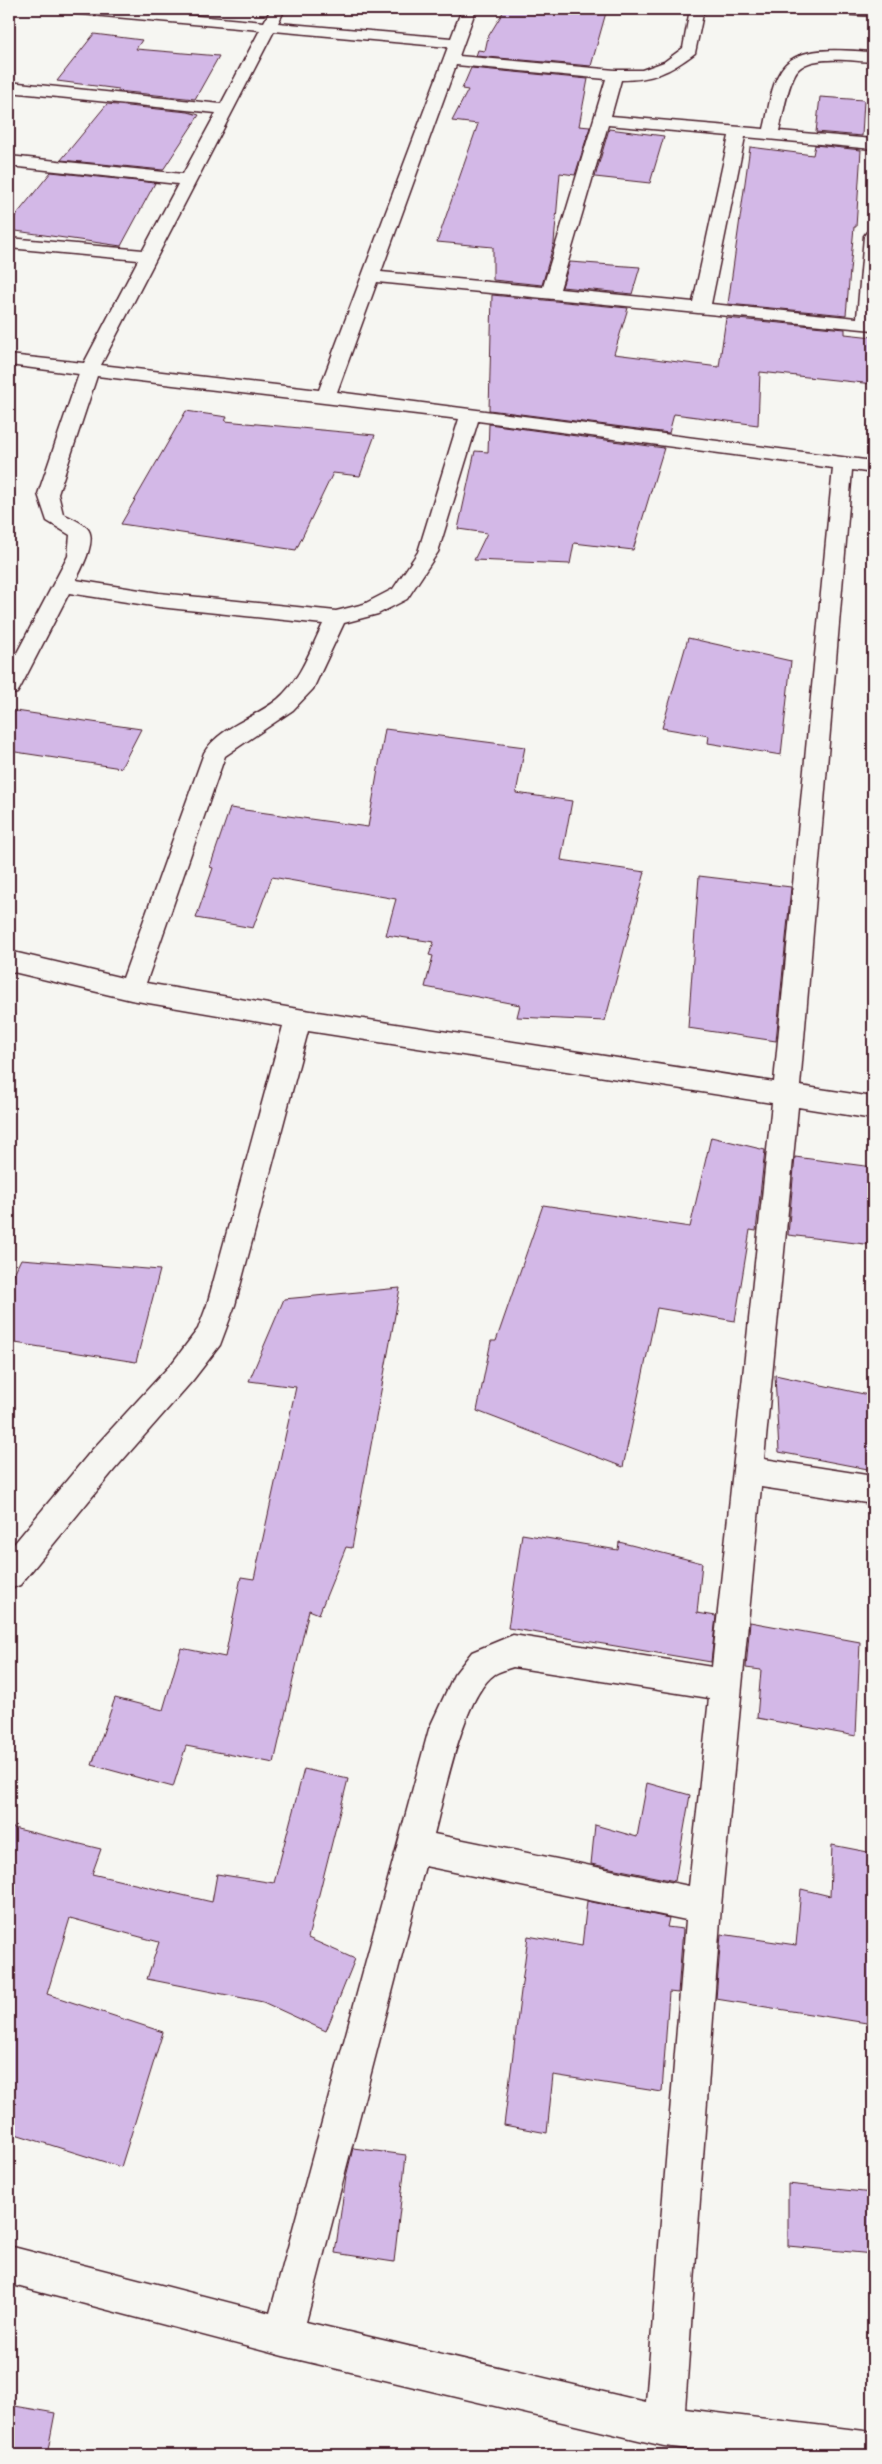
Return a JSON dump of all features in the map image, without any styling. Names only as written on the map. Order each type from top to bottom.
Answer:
[{"type":"street","points":[[70,9],[456,44]]},
{"type":"street","points":[[9,688],[78,556],[80,532],[54,517],[48,494],[90,369],[278,9]]},
{"type":"street","points":[[326,396],[469,9]]},
{"type":"street","points":[[450,60],[615,75],[644,75],[669,65],[690,50],[697,9]]},
{"type":"street","points":[[824,9],[873,12]]},
{"type":"street","points":[[770,135],[789,69],[804,58],[823,56],[873,57]]},
{"type":"street","points":[[550,294],[615,75]]},
{"type":"street","points":[[9,87],[227,109]]},
{"type":"street","points":[[602,120],[873,144]]},
{"type":"street","points":[[701,308],[738,132]]},
{"type":"street","points":[[9,162],[189,180]]},
{"type":"street","points":[[371,276],[869,324],[873,236]]},
{"type":"street","points":[[9,243],[150,256]]},
{"type":"street","points":[[9,360],[326,396],[873,466]]},
{"type":"street","points":[[63,585],[159,600],[336,618],[371,609],[400,594],[428,552],[470,415]]},
{"type":"street","points":[[664,2426],[704,1906],[786,1094],[844,462]]},
{"type":"street","points":[[131,990],[215,753],[221,746],[285,705],[305,684],[336,618]]},
{"type":"street","points":[[9,961],[131,990],[298,1020],[873,1108]]},
{"type":"street","points":[[9,1574],[103,1460],[183,1371],[210,1336],[221,1305],[298,1020]]},
{"type":"street","points":[[747,1471],[873,1490]]},
{"type":"street","points":[[283,2336],[444,1729],[465,1686],[483,1663],[513,1651],[725,1685]]},
{"type":"street","points":[[414,1847],[704,1906]]},
{"type":"street","points":[[9,2265],[283,2336],[664,2426],[873,2452]]},
{"type":"building","points":[[505,9],[607,9],[591,66],[476,56],[478,50],[485,51],[488,37]]},
{"type":"building","points":[[94,34],[142,40],[136,49],[219,56],[195,99],[117,91],[119,89],[57,81]]},
{"type":"building","points":[[471,68],[588,79],[579,126],[590,127],[575,175],[560,173],[554,243],[542,285],[493,280],[493,247],[437,242],[478,124],[452,121],[468,90],[462,89]]},
{"type":"building","points":[[820,97],[864,100],[862,136],[816,132]]},
{"type":"building","points":[[107,104],[188,112],[199,115],[163,170],[61,160]]},
{"type":"building","points":[[609,129],[664,136],[650,183],[595,177]]},
{"type":"building","points":[[815,145],[861,150],[856,227],[854,227],[846,315],[728,304],[750,147],[813,155]]},
{"type":"building","points":[[51,172],[155,183],[121,246],[9,230],[9,224]]},
{"type":"building","points":[[570,262],[640,267],[632,294],[562,287]]},
{"type":"building","points":[[492,295],[628,308],[614,354],[719,367],[726,318],[845,329],[845,334],[873,337],[873,384],[760,372],[758,425],[674,414],[669,433],[489,410]]},
{"type":"building","points":[[186,411],[227,417],[225,421],[375,435],[360,476],[333,473],[296,550],[121,524]]},
{"type":"building","points":[[489,424],[664,448],[633,550],[574,543],[570,564],[474,560],[487,533],[458,529],[475,451],[488,452]]},
{"type":"building","points":[[688,638],[791,661],[781,755],[708,743],[709,736],[662,728]]},
{"type":"building","points":[[9,710],[141,729],[121,768],[9,751]]},
{"type":"building","points":[[385,729],[525,747],[516,793],[572,801],[561,860],[645,872],[605,1021],[517,1017],[520,1005],[425,987],[433,956],[429,955],[434,942],[386,935],[396,899],[272,877],[253,928],[196,918],[213,868],[210,867],[230,808],[368,827]]},
{"type":"building","points":[[699,876],[791,887],[776,1041],[688,1028]]},
{"type":"building","points":[[711,1137],[765,1150],[756,1231],[750,1230],[735,1321],[657,1308],[623,1467],[477,1411],[491,1341],[496,1341],[543,1205],[690,1227]]},
{"type":"building","points":[[795,1157],[873,1167],[873,1245],[788,1235]]},
{"type":"building","points":[[21,1259],[160,1270],[136,1362],[9,1342],[9,1284]]},
{"type":"building","points":[[400,1288],[352,1548],[346,1547],[319,1614],[309,1610],[274,1763],[186,1746],[173,1787],[92,1765],[115,1698],[163,1710],[181,1648],[225,1657],[241,1577],[254,1579],[296,1387],[249,1381],[284,1299]]},
{"type":"building","points":[[775,1375],[873,1396],[873,1470],[779,1452]]},
{"type":"building","points":[[522,1534],[618,1550],[619,1542],[702,1563],[697,1613],[716,1616],[711,1662],[508,1628]]},
{"type":"building","points":[[750,1622],[860,1642],[856,1736],[757,1718],[761,1670],[746,1668]]},
{"type":"building","points":[[304,1769],[348,1779],[308,1938],[355,1959],[326,2031],[263,2002],[147,1979],[159,1942],[70,1918],[47,1994],[163,2032],[121,2167],[9,2132],[9,1827],[101,1849],[92,1874],[212,1902],[217,1874],[274,1883]]},
{"type":"building","points":[[647,1783],[690,1795],[675,1881],[591,1864],[595,1825],[637,1837]]},
{"type":"building","points":[[832,1845],[873,1853],[873,2024],[716,1999],[721,1934],[796,1945],[801,1889],[830,1896]]},
{"type":"building","points":[[587,1901],[669,1918],[667,1927],[683,1929],[678,1993],[669,1992],[662,2092],[553,2075],[547,2133],[504,2125],[528,1936],[582,1946]]},
{"type":"building","points":[[353,2148],[406,2155],[394,2262],[335,2253],[346,2177]]},
{"type":"building","points":[[788,2184],[873,2193],[873,2254],[788,2246]]},
{"type":"building","points":[[9,2405],[55,2413],[47,2455],[9,2455]]}]
